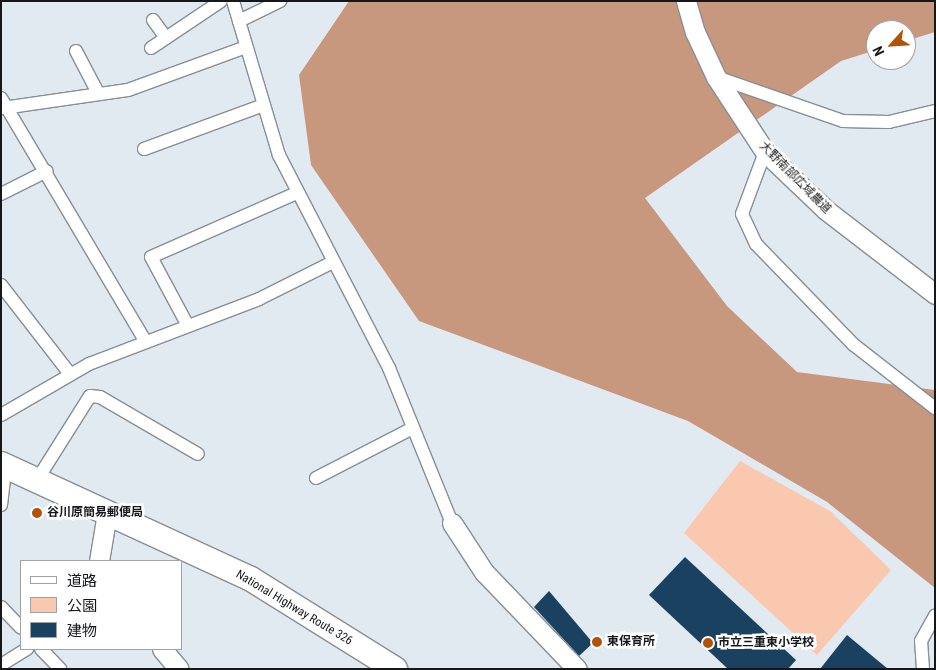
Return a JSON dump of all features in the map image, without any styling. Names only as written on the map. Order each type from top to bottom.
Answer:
[{"type":"highway","name":"National Highway Route 326","points":[[3,462],[37,480],[251,579],[387,667]]},
{"type":"street","points":[[152,48],[220,1]]},
{"type":"street","points":[[233,1],[261,106],[297,193],[389,368],[452,523],[484,572],[577,669]]},
{"type":"street","points":[[239,21],[280,1]]},
{"type":"street","name":"大野南部広域農道","points":[[686,1],[695,32],[716,77],[765,152],[826,210],[935,294]]},
{"type":"street","points":[[153,20],[166,38]]},
{"type":"street","points":[[145,341],[47,171],[4,104],[151,84],[246,48]]},
{"type":"street","points":[[76,51],[97,92]]},
{"type":"street","points":[[716,77],[843,121],[889,122],[935,111]]},
{"type":"street","points":[[144,149],[261,106]]},
{"type":"street","points":[[765,152],[742,214],[756,244],[854,345],[935,408]]},
{"type":"street","points":[[1,194],[47,171]]},
{"type":"street","points":[[188,326],[151,257],[297,193]]},
{"type":"street","points":[[1,415],[70,374],[145,341],[259,300],[333,262]]},
{"type":"street","points":[[1,285],[70,374]]},
{"type":"street","points":[[37,480],[90,396],[100,397],[198,454]]},
{"type":"street","points":[[316,478],[413,428]]},
{"type":"street","points":[[1,504],[3,462]]},
{"type":"street","points":[[99,560],[107,513]]},
{"type":"street","points":[[1,607],[20,627]]},
{"type":"street","points":[[923,669],[921,641],[935,616]]},
{"type":"street","points":[[1,665],[25,650]]},
{"type":"street","points":[[42,650],[60,669]]},
{"type":"street","points":[[163,650],[179,669]]},
{"type":"green space","points":[[740,461],[830,511],[891,570],[817,655],[684,533]]},
{"type":"shaded area","points":[[349,1],[935,1],[935,32],[916,38],[916,20],[866,20],[866,53],[841,61],[645,198],[727,306],[797,372],[935,390],[935,588],[827,502],[688,421],[419,321],[311,165],[299,75]]},
{"type":"building","points":[[685,557],[796,660],[788,669],[728,669],[649,595]]},
{"type":"building","points":[[549,591],[593,643],[579,656],[534,607]]},
{"type":"building","points":[[847,635],[888,669],[820,669]]},
{"type":"place","name":"谷川原簡易郵便局","points":[[37,513]]},
{"type":"place","name":"東保育所","points":[[597,642]]},
{"type":"place","name":"市立三重東小学校","points":[[708,643]]}]
